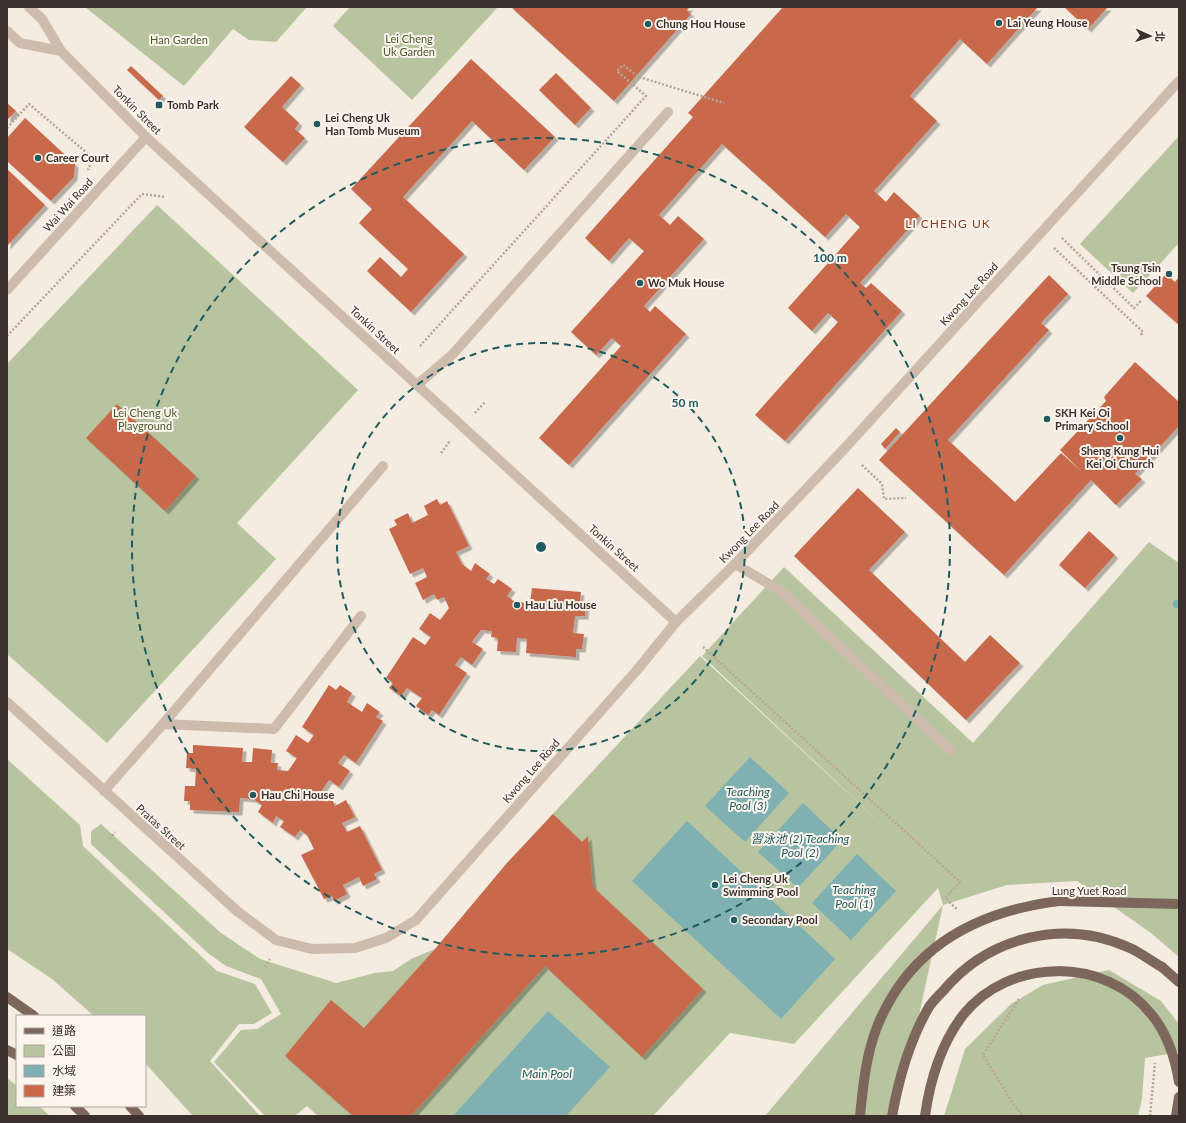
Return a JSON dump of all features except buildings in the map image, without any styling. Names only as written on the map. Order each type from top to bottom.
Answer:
[{"type":"main road","name":"Lung Yuet Road","points":[[860,1116],[862,1091],[868,1059],[877,1027],[892,996],[911,970],[934,948],[958,931],[984,918],[1034,904],[1059,901],[1179,904]]},
{"type":"main road","points":[[892,1116],[902,1070],[912,1040],[930,1006],[953,978],[980,956],[1009,942],[1040,934],[1074,934],[1103,939],[1131,948],[1162,967],[1179,982]]},
{"type":"main road","points":[[924,1116],[934,1070],[948,1038],[964,1014],[984,995],[1007,981],[1033,972],[1059,970],[1085,973],[1110,982],[1132,995],[1152,1014],[1167,1036],[1176,1062],[1179,1082]]},
{"type":"main road","points":[[7,997],[33,1015]]},
{"type":"main road","points":[[7,1050],[16,1054]]},
{"type":"main road","points":[[1176,1116],[1179,1097]]},
{"type":"main road","points":[[76,1107],[85,1116]]},
{"type":"main road","points":[[131,1107],[139,1116]]},
{"type":"street","name":"Tonkin Street","points":[[29,7],[42,19],[61,50],[146,137],[676,622]]},
{"type":"street","points":[[7,31],[20,43],[61,50]]},
{"type":"street","name":"Kwong Lee Road","points":[[312,949],[356,948],[386,938],[416,920],[637,670],[676,622],[735,564],[854,438],[1179,81]]},
{"type":"street","points":[[417,385],[452,355],[668,112]]},
{"type":"street","name":"Wai Wai Road","points":[[7,290],[146,137]]},
{"type":"street","points":[[104,791],[383,466]]},
{"type":"street","points":[[735,564],[781,591],[951,750]]},
{"type":"street","points":[[163,724],[274,728],[361,616]]},
{"type":"street","name":"Pratas Street","points":[[7,702],[242,915],[276,940],[312,949]]},
{"type":"path","points":[[420,346],[646,96],[617,71],[623,65],[639,78],[724,103]]},
{"type":"path","points":[[7,128],[29,104],[93,158],[87,172]]},
{"type":"path","points":[[7,336],[142,194],[166,197]]},
{"type":"path","points":[[1062,238],[1134,308],[1141,301]]},
{"type":"path","points":[[1053,247],[1143,332],[1140,336]]},
{"type":"path","points":[[862,465],[882,484],[884,499],[906,498]]},
{"type":"path","points":[[703,647],[960,882],[945,898],[950,902]]},
{"type":"path","points":[[110,839],[115,832]]},
{"type":"path","points":[[265,967],[272,957]]},
{"type":"path","points":[[1150,1116],[1154,1064],[1160,1063]]},
{"type":"green space","name":"Han Garden","points":[[85,7],[307,7],[276,42],[249,40],[233,29],[184,86]]},
{"type":"green space","name":"Lei Cheng Uk Garden","points":[[350,7],[498,7],[412,100],[333,26]]},
{"type":"green space","points":[[1179,136],[1179,243],[1133,293],[1080,244]]},
{"type":"green space","name":"Lei Cheng Uk Playground","points":[[157,205],[358,390],[237,523],[276,559],[107,743],[7,654],[7,364]]},
{"type":"green space","name":"Lei Cheng Uk Swimming Pool","points":[[1149,542],[1179,563],[1179,957],[1151,933],[1077,881],[1007,885],[943,905],[938,888],[794,1044],[730,1033],[653,1116],[318,1116],[307,1106],[295,1116],[265,1116],[214,1062],[241,1030],[257,1029],[281,1014],[261,979],[226,966],[209,954],[91,844],[91,831],[101,824],[221,933],[260,959],[336,983],[375,973],[393,971],[411,959],[435,949],[507,863],[700,656],[889,831],[702,656],[784,567],[973,743]]},
{"type":"green space","points":[[7,759],[80,825],[83,846],[217,971],[255,984],[272,1013],[254,1024],[239,1024],[210,1061],[260,1116],[193,1116],[146,1064],[146,1015],[93,1015],[52,979],[7,949]]},
{"type":"green space","points":[[943,905],[897,1116],[765,1116]]},
{"type":"green space","points":[[1109,970],[1161,1001],[1179,1024],[1179,1052],[1145,1058],[1142,1099],[1138,1116],[944,1116],[965,1049],[1011,1004],[1043,985]]},
{"type":"green space","points":[[7,1078],[16,1085],[16,1107],[40,1107],[50,1116],[7,1116]]},
{"type":"water","name":"Teaching Pool (3)","points":[[750,757],[789,793],[745,842],[705,806]]},
{"type":"water","name":"習泳池 (2) Teaching Pool (2)","points":[[803,803],[842,840],[798,888],[758,852]]},
{"type":"water","name":"Secondary Pool","points":[[687,821],[835,959],[781,1019],[632,881]]},
{"type":"water","name":"Teaching Pool (1)","points":[[857,854],[896,891],[851,940],[812,903]]},
{"type":"water","name":"Main Pool","points":[[548,1011],[610,1067],[566,1116],[453,1116]]},
{"type":"place","name":"Lai Yeung House","points":[[999,23]]},
{"type":"place","name":"Chung Hou House","points":[[648,24]]},
{"type":"place","name":"Tomb Park","points":[[159,105]]},
{"type":"place","name":"Lei Cheng Uk Han Tomb Museum","points":[[317,124]]},
{"type":"place","name":"Career Court","points":[[38,158]]},
{"type":"place","name":"Tsung Tsin Middle School","points":[[1169,274]]},
{"type":"place","name":"Wo Muk House","points":[[640,283]]},
{"type":"place","name":"SKH Kei Oi Primary School","points":[[1047,419]]},
{"type":"place","name":"Sheng Kung Hui Kei Oi Church","points":[[1120,438]]},
{"type":"place","name":"Hau Liu House","points":[[517,605]]},
{"type":"place","name":"Hau Chi House","points":[[253,795]]},
{"type":"place","name":"Lei Cheng Uk Swimming Pool","points":[[715,885]]},
{"type":"place","name":"Secondary Pool","points":[[734,920]]},
{"type":"district","name":"LI CHENG UK","points":[[948,224]]}]
